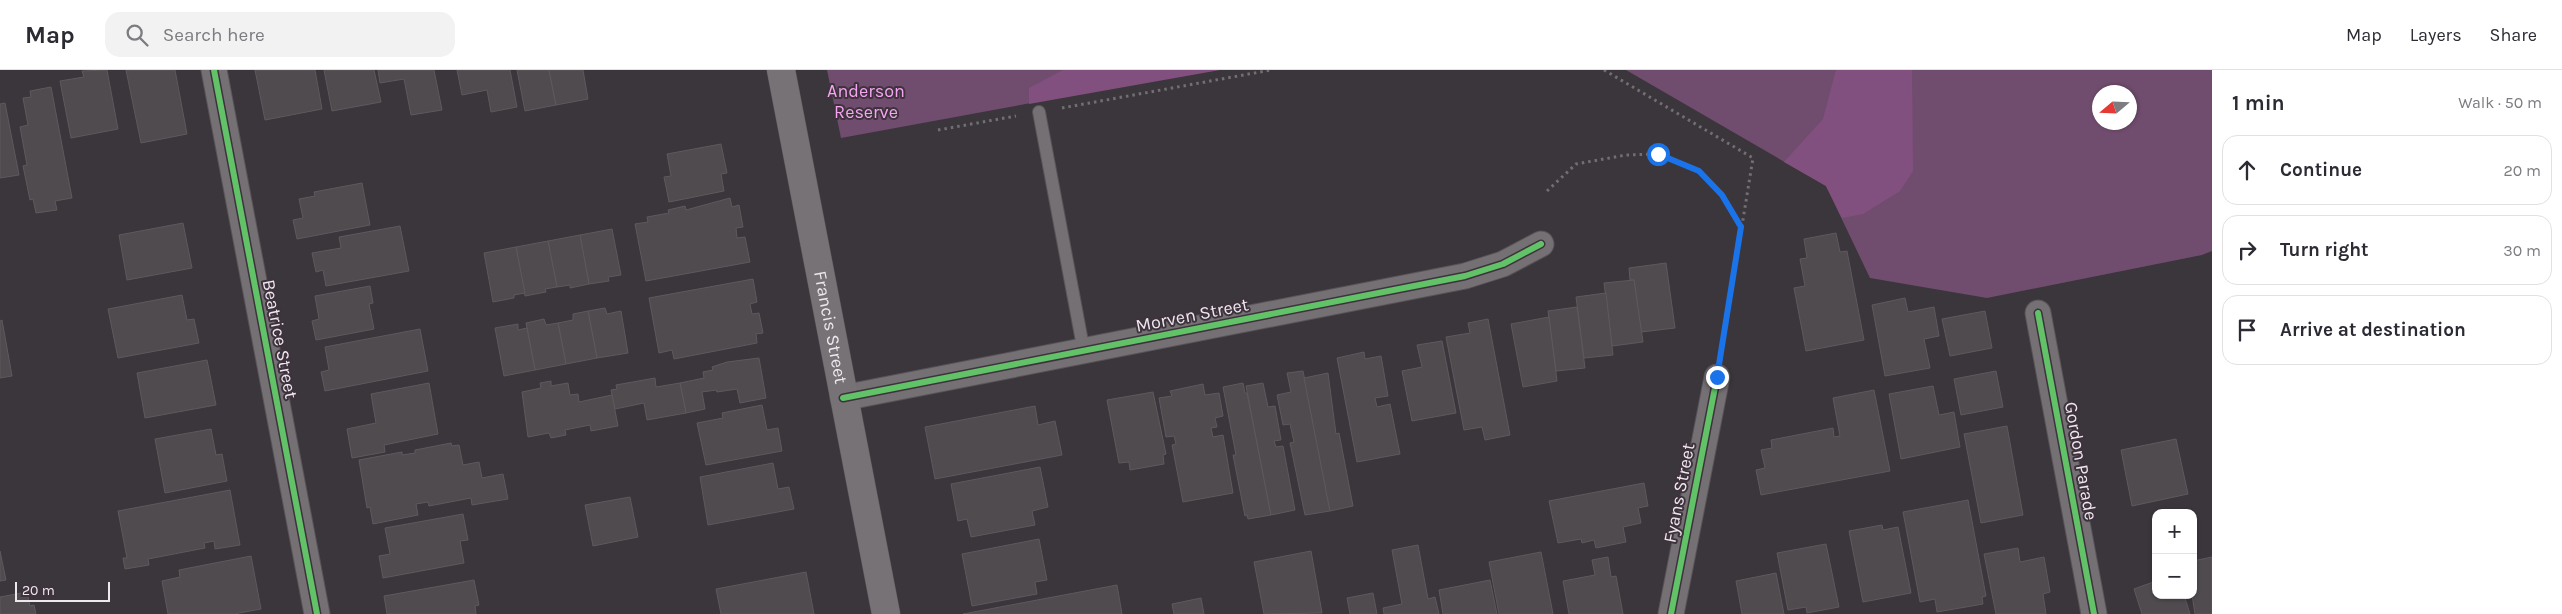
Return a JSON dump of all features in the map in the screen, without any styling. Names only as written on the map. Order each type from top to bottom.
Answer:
[{"type":"main road","name":"Francis Street","points":[[781,70],[886,614]]},
{"type":"street","name":"Beatrice Street","points":[[214,70],[317,614]]},
{"type":"street","name":"Morven Street","points":[[844,398],[1465,276],[1503,264],[1540,244]]},
{"type":"street","name":"Gordon Parade","points":[[2038,313],[2094,614]]},
{"type":"street","name":"Fyans Street","points":[[1671,614],[1717,377]]},
{"type":"lane","points":[[1039,112],[1084,352]]},
{"type":"path","points":[[938,130],[1271,70]]},
{"type":"path","points":[[1604,70],[1753,158],[1717,377]]},
{"type":"path","points":[[1548,191],[1576,164],[1626,155],[1658,154],[1699,171],[1722,195],[1741,227]]},
{"type":"green space","name":"Anderson Reserve","points":[[827,70],[1210,70],[841,138]]},
{"type":"green space","points":[[1626,70],[2212,70],[2212,251],[2202,255],[1987,298],[1870,278],[1826,186]]},
{"type":"shaded area","points":[[1063,70],[1220,70],[1029,104],[1029,88]]},
{"type":"shaded area","points":[[1836,70],[1912,70],[1913,171],[1900,191],[1863,214],[1842,218],[1826,186],[1784,162],[1823,119]]},
{"type":"building","points":[[107,70],[118,129],[71,138],[60,81],[84,77],[82,71]]},
{"type":"building","points":[[126,70],[175,70],[187,134],[141,143]]},
{"type":"building","points":[[255,70],[315,70],[322,109],[265,120]]},
{"type":"building","points":[[324,70],[374,70],[381,102],[332,111]]},
{"type":"building","points":[[378,70],[434,70],[442,110],[411,115],[404,79],[380,83]]},
{"type":"building","points":[[457,70],[510,70],[517,107],[491,112],[487,90],[462,95]]},
{"type":"building","points":[[517,70],[549,70],[556,105],[525,111]]},
{"type":"building","points":[[549,70],[583,70],[588,99],[556,105]]},
{"type":"building","points":[[51,87],[72,198],[55,201],[57,210],[36,213],[33,199],[30,200],[23,166],[27,165],[20,127],[28,125],[23,98],[31,97],[30,91]]},
{"type":"building","points":[[5,103],[19,175],[0,178],[0,104]]},
{"type":"building","points":[[721,144],[727,173],[721,174],[724,191],[669,202],[664,177],[671,176],[667,154]]},
{"type":"building","points":[[362,183],[370,225],[297,239],[293,220],[303,218],[299,199],[315,196],[314,192]]},
{"type":"building","points":[[730,198],[732,207],[739,205],[743,227],[736,228],[737,238],[745,237],[750,262],[646,281],[635,224],[648,222],[647,217],[669,213],[668,210],[685,206],[686,210]]},
{"type":"building","points":[[183,223],[192,268],[127,280],[119,235]]},
{"type":"building","points":[[400,226],[409,271],[326,286],[323,270],[316,272],[312,253],[341,248],[339,237]]},
{"type":"building","points":[[612,229],[621,275],[608,277],[609,281],[589,284],[580,235]]},
{"type":"building","points":[[1836,233],[1840,252],[1847,251],[1864,340],[1806,351],[1794,288],[1805,286],[1800,259],[1807,258],[1804,239]]},
{"type":"building","points":[[580,235],[589,284],[570,288],[570,285],[557,287],[548,241]]},
{"type":"building","points":[[548,241],[557,287],[545,289],[546,292],[525,296],[516,247]]},
{"type":"building","points":[[516,247],[525,293],[514,295],[514,298],[493,302],[484,253]]},
{"type":"building","points":[[1666,263],[1675,328],[1641,332],[1634,280],[1630,280],[1629,268]]},
{"type":"building","points":[[753,279],[757,302],[750,304],[752,314],[759,313],[763,333],[756,334],[757,343],[674,359],[672,350],[659,353],[649,298]]},
{"type":"building","points":[[1634,280],[1643,342],[1612,346],[1604,283]]},
{"type":"building","points":[[370,286],[373,303],[369,304],[374,329],[316,340],[312,321],[319,319],[315,296]]},
{"type":"building","points":[[1606,293],[1613,355],[1584,358],[1576,297]]},
{"type":"building","points":[[182,295],[187,320],[194,319],[199,343],[118,358],[108,309]]},
{"type":"building","points":[[1905,298],[1908,312],[1934,307],[1939,336],[1924,339],[1930,368],[1885,376],[1872,305]]},
{"type":"building","points":[[1577,307],[1585,368],[1556,371],[1548,311]]},
{"type":"building","points":[[605,308],[607,314],[621,311],[628,353],[597,358],[588,311]]},
{"type":"building","points":[[588,311],[597,358],[566,364],[558,323],[573,320],[573,314]]},
{"type":"building","points":[[1985,311],[1992,348],[1950,356],[1942,319]]},
{"type":"building","points":[[1549,317],[1557,381],[1523,387],[1511,324]]},
{"type":"building","points":[[544,319],[546,325],[558,323],[566,364],[535,370],[526,323]]},
{"type":"building","points":[[1488,319],[1510,435],[1485,440],[1482,427],[1464,430],[1446,337],[1470,333],[1468,323]]},
{"type":"building","points":[[2,320],[12,376],[0,378],[0,321]]},
{"type":"building","points":[[518,324],[518,330],[527,328],[535,370],[504,376],[495,328]]},
{"type":"building","points":[[420,329],[428,371],[325,391],[321,372],[329,370],[325,347]]},
{"type":"building","points":[[1442,341],[1456,413],[1412,421],[1402,371],[1422,367],[1417,345]]},
{"type":"building","points":[[1364,352],[1365,359],[1381,356],[1388,396],[1375,398],[1377,407],[1390,404],[1400,454],[1357,462],[1337,358]]},
{"type":"building","points":[[759,358],[766,398],[740,403],[737,389],[702,392],[705,409],[686,413],[680,383],[704,378],[703,372],[713,370],[712,367],[727,362]]},
{"type":"building","points":[[207,360],[216,405],[145,418],[137,373]]},
{"type":"building","points":[[1303,371],[1330,511],[1305,515],[1290,443],[1294,442],[1290,424],[1283,425],[1277,395],[1291,392],[1287,373]]},
{"type":"building","points":[[1996,371],[2003,407],[1961,415],[1954,379]]},
{"type":"building","points":[[1328,373],[1336,434],[1339,433],[1353,506],[1330,511],[1304,378]]},
{"type":"building","points":[[655,378],[656,387],[680,383],[686,413],[647,420],[644,403],[615,409],[611,390],[617,389],[616,385]]},
{"type":"building","points":[[551,381],[551,386],[568,383],[570,395],[578,394],[579,402],[612,395],[618,426],[591,431],[590,425],[565,430],[566,435],[551,438],[549,433],[528,437],[522,392],[541,388],[540,383]]},
{"type":"building","points":[[429,383],[438,434],[384,445],[385,452],[352,458],[347,429],[376,423],[371,394]]},
{"type":"building","points":[[1243,383],[1245,393],[1247,393],[1271,515],[1248,519],[1247,515],[1245,516],[1233,455],[1236,455],[1223,387]]},
{"type":"building","points":[[1263,383],[1268,407],[1275,406],[1281,440],[1274,441],[1276,447],[1283,446],[1295,510],[1271,515],[1246,386]]},
{"type":"building","points":[[1203,384],[1205,395],[1219,393],[1223,416],[1215,418],[1217,427],[1211,428],[1213,437],[1223,435],[1233,493],[1183,502],[1172,445],[1176,444],[1174,436],[1166,437],[1159,398],[1172,396],[1170,391]]},
{"type":"building","points":[[1933,386],[1939,415],[1954,412],[1960,447],[1901,459],[1889,394]]},
{"type":"building","points":[[1874,390],[1890,471],[1761,495],[1756,470],[1765,468],[1761,450],[1772,448],[1771,440],[1833,428],[1834,437],[1840,436],[1833,398]]},
{"type":"building","points":[[1153,392],[1166,454],[1163,455],[1164,464],[1130,470],[1129,462],[1119,463],[1107,400]]},
{"type":"building","points":[[762,405],[767,430],[778,428],[782,451],[706,465],[697,423],[723,418],[722,413]]},
{"type":"building","points":[[1035,406],[1038,425],[1055,421],[1062,455],[935,479],[925,427]]},
{"type":"building","points":[[2007,426],[2023,515],[1981,523],[1964,434]]},
{"type":"building","points":[[211,429],[216,455],[222,454],[227,481],[165,493],[155,439]]},
{"type":"building","points":[[2176,439],[2188,494],[2132,506],[2121,450]]},
{"type":"building","points":[[451,443],[452,446],[459,445],[463,465],[479,462],[482,478],[503,474],[508,499],[472,505],[471,498],[429,506],[428,502],[416,504],[418,515],[373,524],[370,507],[367,508],[359,460],[402,452],[402,455],[415,453],[415,450]]},
{"type":"building","points":[[773,463],[778,489],[789,487],[794,509],[708,525],[700,477]]},
{"type":"building","points":[[1040,467],[1048,507],[1032,511],[1035,525],[971,537],[967,519],[958,521],[951,484]]},
{"type":"building","points":[[1644,483],[1648,506],[1638,508],[1641,523],[1623,527],[1626,542],[1596,548],[1594,540],[1582,543],[1581,539],[1558,543],[1549,501]]},
{"type":"building","points":[[230,490],[240,545],[215,549],[214,541],[204,543],[205,548],[148,559],[149,565],[125,569],[123,558],[127,558],[118,511]]},
{"type":"building","points":[[630,497],[638,537],[593,546],[585,505]]},
{"type":"building","points":[[1968,500],[1986,596],[1982,597],[1983,604],[1937,612],[1935,599],[1920,602],[1903,512]]},
{"type":"building","points":[[463,514],[468,540],[460,541],[464,563],[383,578],[379,556],[390,554],[385,528]]},
{"type":"building","points":[[1882,525],[1883,530],[1898,527],[1911,593],[1863,602],[1849,531]]},
{"type":"building","points":[[1039,539],[1047,580],[1035,582],[1037,594],[972,606],[962,554]]},
{"type":"building","points":[[1826,544],[1839,607],[1807,613],[1806,607],[1788,610],[1777,553]]},
{"type":"building","points":[[1418,545],[1428,599],[1435,597],[1439,614],[1384,614],[1383,608],[1402,604],[1392,550]]},
{"type":"building","points":[[2018,548],[2020,562],[2044,557],[2050,592],[2043,594],[2046,614],[1996,614],[1984,554]]},
{"type":"building","points":[[0,551],[6,580],[0,581]]},
{"type":"building","points":[[1311,551],[1322,613],[1264,614],[1254,562]]},
{"type":"building","points":[[1541,552],[1553,614],[1499,614],[1489,562]]},
{"type":"building","points":[[251,556],[261,609],[234,614],[168,614],[162,581],[180,577],[179,570]]},
{"type":"building","points":[[1608,557],[1611,577],[1616,576],[1623,614],[1569,614],[1563,581],[1595,575],[1592,560]]},
{"type":"building","points":[[2212,557],[2212,614],[2195,614],[2193,599],[2197,599],[2197,560]]},
{"type":"building","points":[[806,572],[814,614],[721,614],[716,589]]},
{"type":"building","points":[[1776,573],[1784,614],[1742,614],[1736,581]]},
{"type":"building","points":[[474,580],[479,605],[475,606],[476,614],[387,614],[384,596]]},
{"type":"building","points":[[1490,580],[1497,614],[1443,614],[1439,590]]},
{"type":"building","points":[[2152,582],[2152,599],[2185,599],[2190,614],[2142,614],[2134,589]]},
{"type":"building","points":[[1117,585],[1122,614],[963,614]]},
{"type":"building","points":[[27,592],[30,606],[34,605],[36,614],[0,614],[0,597]]},
{"type":"building","points":[[1373,593],[1377,614],[1350,614],[1347,598]]},
{"type":"building","points":[[1201,598],[1204,614],[1174,614],[1172,604]]},
{"type":"cycle path","points":[[214,70],[317,614]]},
{"type":"cycle path","points":[[843,398],[1465,276],[1503,264],[1541,244]]},
{"type":"cycle path","points":[[2038,313],[2094,614]]},
{"type":"cycle path","points":[[1671,614],[1717,377]]},
{"type":"route","points":[[1658,154],[1699,171],[1722,195],[1741,227],[1717,377]]}]
